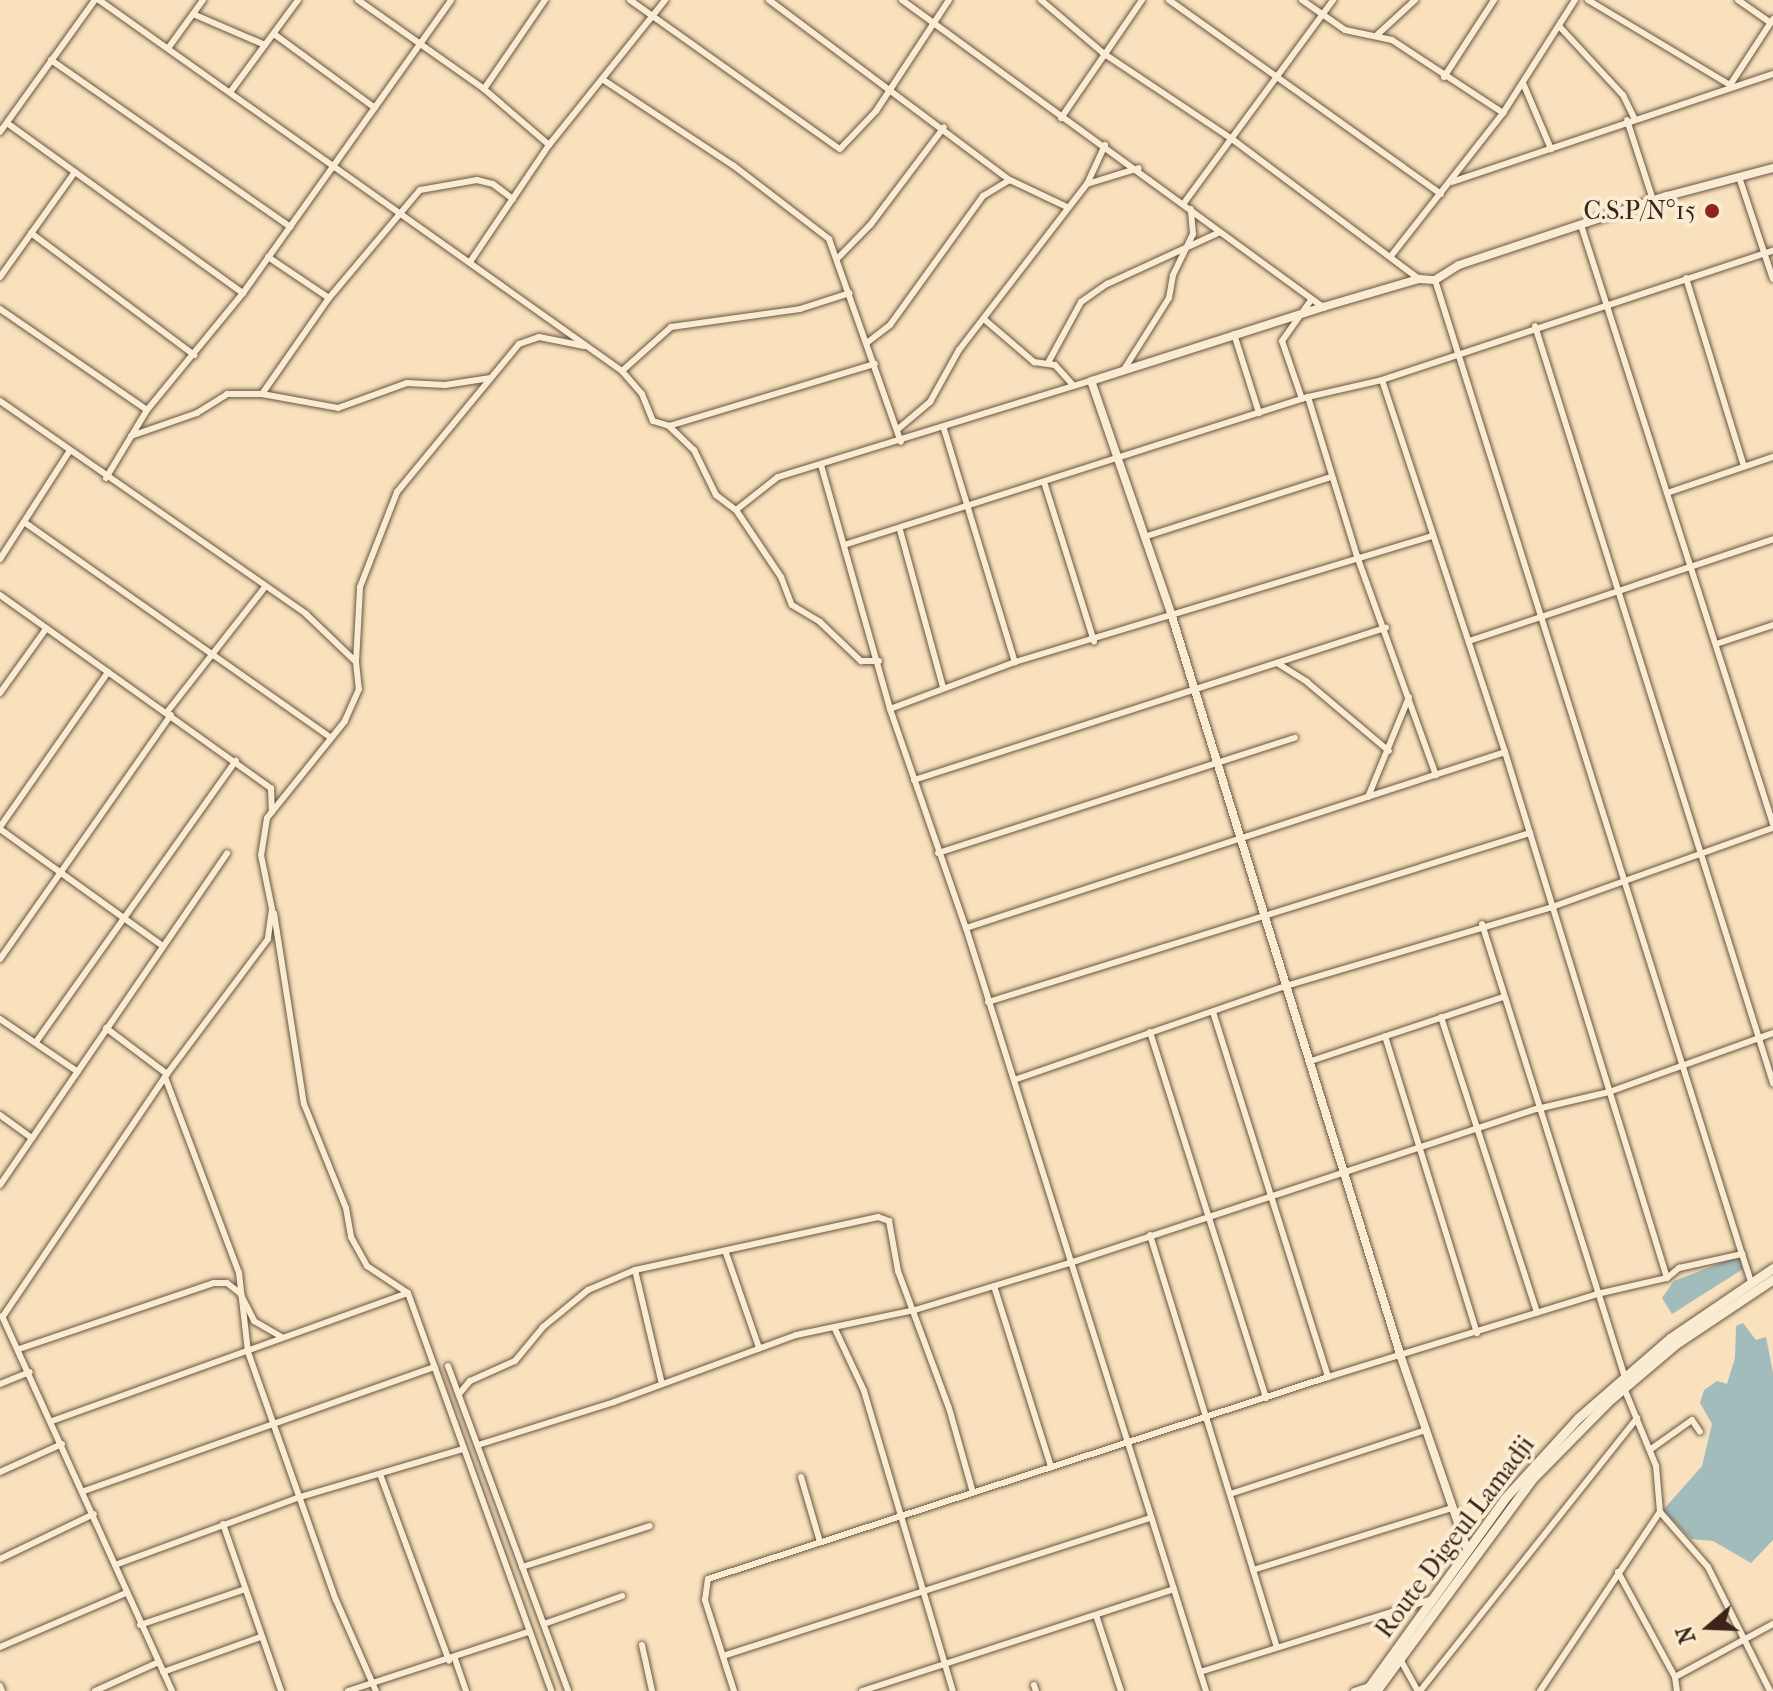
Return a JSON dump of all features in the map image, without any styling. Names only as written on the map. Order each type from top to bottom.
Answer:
[{"type":"main road","name":"Route Digeul Lamadji","points":[[1370,1689],[1467,1549],[1529,1470],[1624,1375],[1773,1268]]},
{"type":"main road","points":[[1370,1689],[1400,1659],[1533,1478],[1624,1388],[1706,1322],[1773,1279]]},
{"type":"street","points":[[0,132],[97,0],[169,47],[622,371],[642,394],[653,421],[669,426],[694,450],[716,495],[736,510],[781,577],[792,605],[820,622],[861,661],[879,661]]},
{"type":"street","points":[[169,47],[203,0]]},
{"type":"street","points":[[231,91],[298,0]]},
{"type":"street","points":[[358,0],[484,89],[549,145]]},
{"type":"street","points":[[106,478],[147,410],[243,293],[451,0]]},
{"type":"street","points":[[484,89],[545,0]]},
{"type":"street","points":[[630,0],[840,149],[858,135],[949,0]]},
{"type":"street","points":[[470,262],[549,145],[665,0]]},
{"type":"street","points":[[769,0],[944,127],[1010,180],[1067,207]]},
{"type":"street","points":[[902,0],[1061,118],[1139,168],[1323,307]]},
{"type":"street","points":[[1061,118],[1142,0]]},
{"type":"street","points":[[1169,0],[1441,194]]},
{"type":"street","points":[[1302,0],[1363,37],[1376,35],[1392,40],[1503,113]]},
{"type":"street","points":[[1376,35],[1415,0]]},
{"type":"street","points":[[1444,77],[1494,0]]},
{"type":"street","points":[[1391,256],[1503,113],[1575,0]]},
{"type":"street","points":[[1588,0],[1730,85]]},
{"type":"street","points":[[1730,85],[1771,21],[1738,0]]},
{"type":"street","points":[[1184,203],[1324,15],[1330,1]]},
{"type":"street","points":[[1046,2],[1103,53],[1232,139],[1419,279]]},
{"type":"street","points":[[193,14],[265,45]]},
{"type":"street","points":[[1559,26],[1623,95],[1653,200]]},
{"type":"street","points":[[274,34],[375,108]]},
{"type":"street","points":[[51,60],[290,227]]},
{"type":"street","points":[[1452,182],[1730,85],[1773,74]]},
{"type":"street","points":[[602,79],[784,204],[829,239],[901,442]]},
{"type":"street","points":[[1523,83],[1551,149]]},
{"type":"street","points":[[7,123],[243,293]]},
{"type":"street","points":[[837,259],[871,224],[944,127]]},
{"type":"street","points":[[898,429],[930,402],[959,350],[1087,184],[1105,145]]},
{"type":"street","points":[[1087,184],[1139,168]]},
{"type":"street","points":[[736,510],[778,477],[944,429],[1072,384],[1091,381],[1301,313],[1419,279],[1435,280],[1459,265],[1653,200],[1740,180],[1773,168]]},
{"type":"street","points":[[0,277],[75,172]]},
{"type":"street","points":[[868,342],[890,325],[913,287],[967,224],[983,196],[1010,180]]},
{"type":"street","points":[[1740,180],[1769,252],[1773,279]]},
{"type":"street","points":[[262,394],[329,298],[399,211],[420,190],[451,181],[493,184],[513,199]]},
{"type":"street","points":[[1123,371],[1169,298],[1193,234],[1191,209]]},
{"type":"street","points":[[1014,1080],[1289,985],[1624,883],[1773,826],[1581,225]]},
{"type":"street","points":[[1049,361],[1081,302],[1220,232]]},
{"type":"street","points":[[31,233],[194,355]]},
{"type":"street","points":[[844,545],[967,510],[1305,398],[1382,380],[1535,326],[1769,252]]},
{"type":"street","points":[[268,257],[329,298]]},
{"type":"street","points":[[1686,278],[1744,466]]},
{"type":"street","points":[[1435,280],[1751,1281]]},
{"type":"street","points":[[622,371],[671,327],[800,309],[850,293]]},
{"type":"street","points":[[1311,300],[1282,341],[1305,398],[1357,556],[1386,628],[1436,775]]},
{"type":"street","points":[[0,309],[147,410]]},
{"type":"street","points":[[985,320],[1034,362],[1049,361],[1072,384]]},
{"type":"street","points":[[1535,326],[1773,1083]]},
{"type":"street","points":[[1234,334],[1259,413]]},
{"type":"street","points":[[272,812],[331,738],[359,689],[356,662],[360,587],[397,492],[461,420],[490,378],[519,344],[539,337],[595,351]]},
{"type":"street","points":[[669,426],[875,364]]},
{"type":"street","points":[[131,436],[197,413],[227,394],[262,394],[338,408],[407,383],[445,385],[490,378]]},
{"type":"street","points":[[1382,380],[1505,752],[1667,1278]]},
{"type":"street","points":[[1091,381],[1171,613],[1192,690],[1314,1060],[1344,1172],[1401,1357],[1467,1549]]},
{"type":"street","points":[[0,412],[2,403],[341,642],[356,662]]},
{"type":"street","points":[[944,429],[1015,662]]},
{"type":"street","points":[[0,559],[69,452]]},
{"type":"street","points":[[1667,493],[1773,457]]},
{"type":"street","points":[[821,465],[879,661],[890,709],[966,928],[1206,1691]]},
{"type":"street","points":[[1144,537],[1331,477]]},
{"type":"street","points":[[1045,485],[1094,641]]},
{"type":"street","points":[[24,522],[215,653],[331,738]]},
{"type":"street","points":[[900,530],[943,687]]},
{"type":"street","points":[[890,709],[1015,662],[1094,641],[1171,613],[1432,536]]},
{"type":"street","points":[[1469,641],[1773,539]]},
{"type":"street","points":[[0,959],[169,714],[265,587]]},
{"type":"street","points":[[0,595],[271,788],[272,812],[261,855],[304,1104],[346,1208],[351,1237],[367,1266],[408,1293],[551,1691]]},
{"type":"street","points":[[1716,644],[1773,625]]},
{"type":"street","points":[[914,780],[1386,628]]},
{"type":"street","points":[[0,693],[46,629]]},
{"type":"street","points":[[1277,663],[1307,682],[1389,751]]},
{"type":"street","points":[[108,672],[0,828],[160,944]]},
{"type":"street","points":[[1368,797],[1409,697]]},
{"type":"street","points":[[938,853],[1295,738]]},
{"type":"street","points":[[966,928],[1505,752]]},
{"type":"street","points":[[36,1042],[236,761]]},
{"type":"street","points":[[988,1002],[1265,912],[1530,833]]},
{"type":"street","points":[[0,1185],[78,1072],[160,944],[227,853]]},
{"type":"street","points":[[172,1691],[2,1315],[166,1076],[268,939],[272,909]]},
{"type":"street","points":[[1482,924],[1537,1109],[1624,1375]]},
{"type":"street","points":[[1314,1060],[1503,997]]},
{"type":"street","points":[[1213,1012],[1328,1377]]},
{"type":"street","points":[[1441,1017],[1537,1313]]},
{"type":"street","points":[[0,1019],[78,1072]]},
{"type":"street","points":[[106,1028],[166,1076],[239,1273],[248,1352],[336,1600],[376,1691]]},
{"type":"street","points":[[1150,1032],[1266,1398]]},
{"type":"street","points":[[478,1445],[759,1348],[915,1310],[1070,1263],[1477,1128],[1684,1068],[1773,1033]]},
{"type":"street","points":[[1385,1036],[1477,1333]]},
{"type":"street","points":[[0,1115],[32,1138]]},
{"type":"street","points":[[459,1394],[470,1381],[515,1361],[543,1327],[588,1290],[635,1270],[726,1253],[878,1217],[889,1221],[898,1271],[915,1310],[973,1493]]},
{"type":"street","points":[[1150,1235],[1277,1647]]},
{"type":"street","points":[[726,1253],[759,1348]]},
{"type":"street","points":[[734,1691],[705,1600],[708,1579],[1328,1377],[1401,1357],[1597,1294],[1667,1278],[1679,1268],[1742,1254]]},
{"type":"street","points":[[635,1270],[662,1384]]},
{"type":"street","points":[[19,1349],[214,1283],[227,1283],[240,1293],[254,1321],[282,1337]]},
{"type":"street","points":[[994,1286],[1051,1467]]},
{"type":"street","points":[[52,1421],[408,1293]]},
{"type":"street","points":[[835,1329],[864,1391],[953,1691]]},
{"type":"street","points":[[448,1366],[568,1691]]},
{"type":"street","points":[[84,1491],[435,1367]]},
{"type":"street","points":[[0,1384],[30,1372]]},
{"type":"street","points":[[1624,1388],[1651,1449],[1660,1512],[1708,1567],[1770,1691]]},
{"type":"street","points":[[1400,1659],[1419,1691],[1637,1418]]},
{"type":"street","points":[[1651,1449],[1692,1420],[1700,1432]]},
{"type":"street","points":[[1230,1494],[1426,1430]]},
{"type":"street","points":[[0,1472],[62,1444]]},
{"type":"street","points":[[115,1565],[300,1497],[463,1449]]},
{"type":"street","points":[[380,1474],[466,1691]]},
{"type":"street","points":[[801,1477],[820,1542]]},
{"type":"street","points":[[1253,1570],[1452,1508]]},
{"type":"street","points":[[1540,1691],[1560,1668],[1618,1572],[1660,1512]]},
{"type":"street","points":[[0,1559],[94,1514]]},
{"type":"street","points":[[723,1656],[1151,1518]]},
{"type":"street","points":[[223,1524],[281,1691]]},
{"type":"street","points":[[522,1567],[650,1526]]},
{"type":"street","points":[[1618,1572],[1675,1677],[1676,1691]]},
{"type":"street","points":[[140,1625],[245,1589]]},
{"type":"street","points":[[862,1691],[1174,1589]]},
{"type":"street","points":[[0,1647],[126,1593]]},
{"type":"street","points":[[544,1624],[622,1596]]},
{"type":"street","points":[[1200,1672],[1430,1600]]},
{"type":"street","points":[[1096,1615],[1121,1691]]},
{"type":"street","points":[[1675,1677],[1773,1624]]},
{"type":"street","points":[[348,1691],[452,1660],[529,1632]]},
{"type":"street","points":[[163,1672],[261,1637]]},
{"type":"street","points":[[642,1645],[652,1691]]},
{"type":"street","points":[[95,1691],[159,1662]]},
{"type":"street","points":[[1354,1691],[1370,1689]]},
{"type":"water","points":[[1739,1256],[1743,1269],[1672,1314],[1662,1298],[1674,1281]]},
{"type":"water","points":[[1743,1323],[1756,1340],[1766,1337],[1773,1373],[1773,1540],[1751,1563],[1713,1541],[1691,1539],[1663,1510],[1702,1466],[1712,1424],[1700,1403],[1704,1390],[1717,1381],[1727,1384],[1735,1358],[1736,1326]]},
{"type":"place","name":"C.S.P/N°15","points":[[1712,211]]}]
